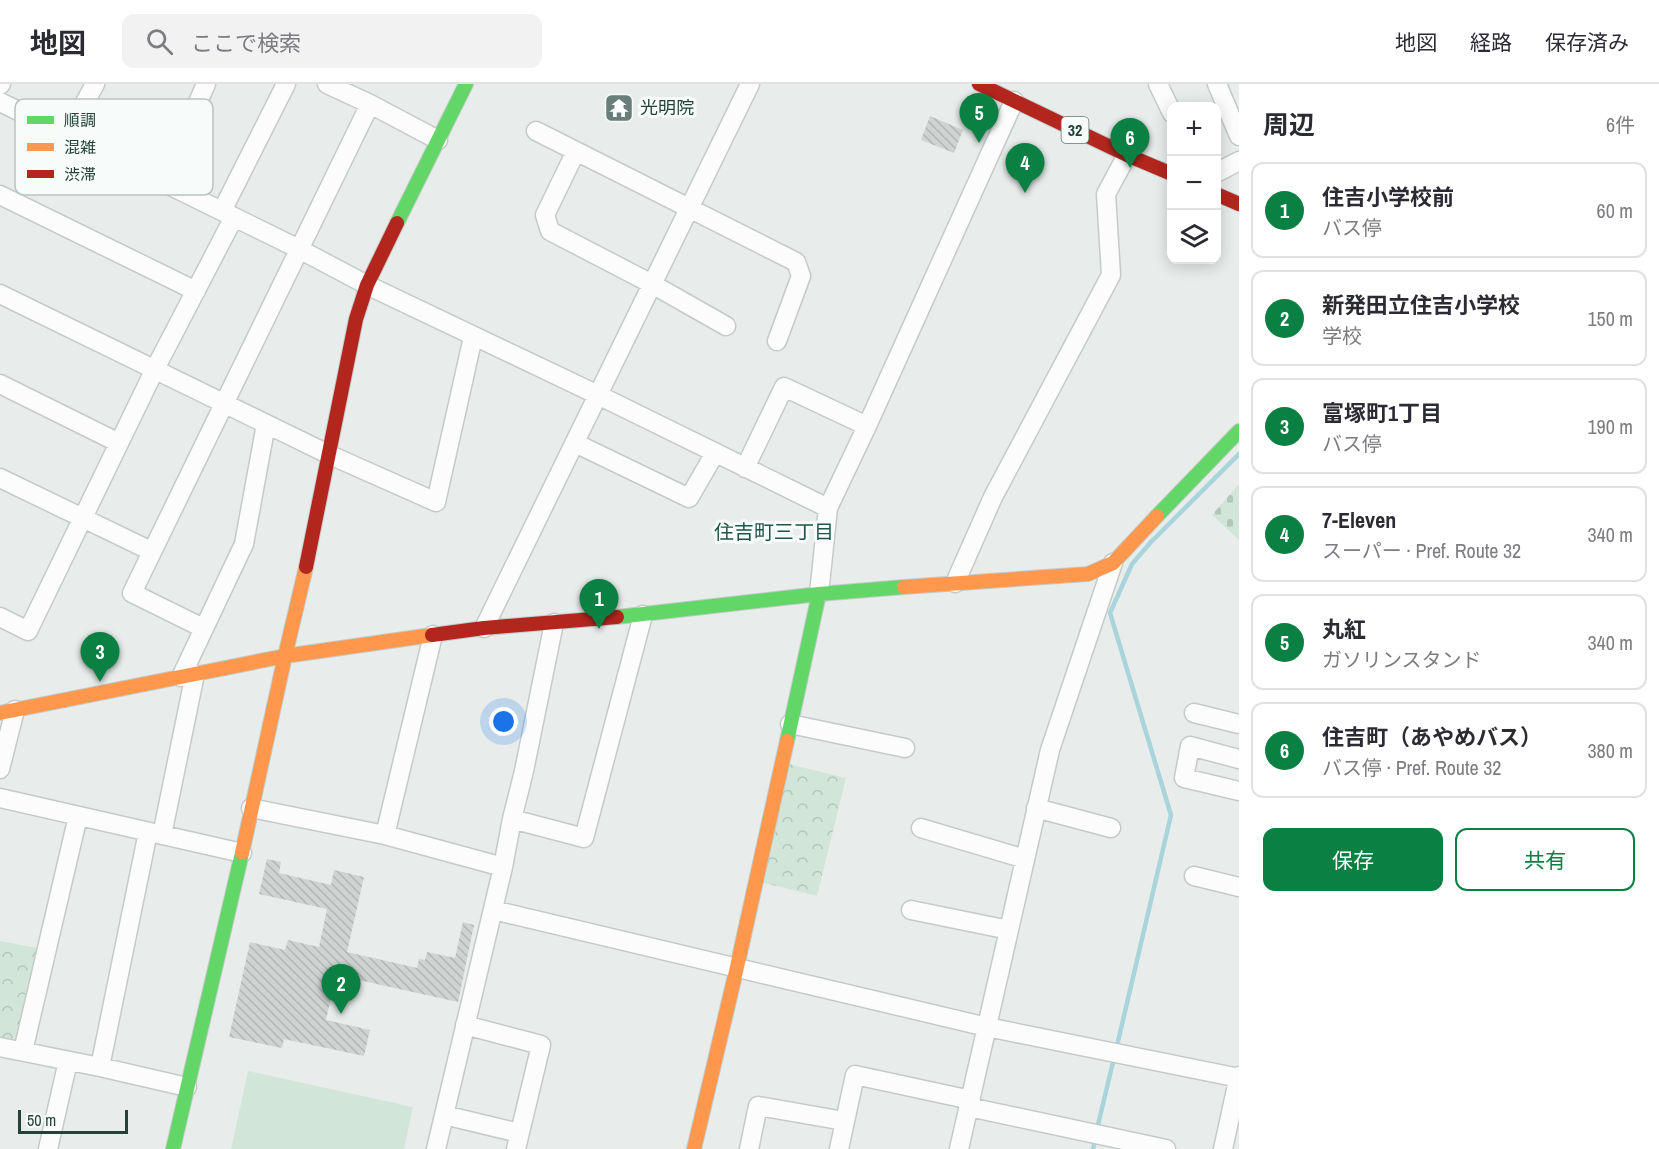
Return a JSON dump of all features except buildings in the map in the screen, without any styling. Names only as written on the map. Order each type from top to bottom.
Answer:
[{"type":"street","points":[[86,99],[94,84]]},
{"type":"street","points":[[199,99],[206,84]]},
{"type":"street","points":[[0,618],[28,631],[155,369],[196,291],[286,84]]},
{"type":"street","points":[[327,84],[438,140]]},
{"type":"street","points":[[173,1149],[310,551],[356,319],[367,285],[466,84]]},
{"type":"street","points":[[484,628],[750,84]]},
{"type":"street","name":"32","points":[[979,84],[1167,172]]},
{"type":"street","points":[[1158,84],[1167,103]]},
{"type":"street","points":[[1217,84],[1239,136]]},
{"type":"street","points":[[694,1149],[737,967],[819,594],[828,508],[1014,101]]},
{"type":"street","points":[[0,102],[15,109]]},
{"type":"street","points":[[203,628],[132,593],[370,104]]},
{"type":"street","points":[[536,131],[796,262],[801,276],[777,341]]},
{"type":"street","points":[[576,151],[545,215],[550,231],[652,284],[726,326]]},
{"type":"street","points":[[955,583],[993,497],[1111,275],[1106,194],[1127,155]]},
{"type":"street","points":[[1221,170],[1239,161]]},
{"type":"street","points":[[0,195],[196,291]]},
{"type":"street","points":[[189,195],[473,337],[828,508]]},
{"type":"street","points":[[1221,196],[1239,204]]},
{"type":"street","points":[[0,294],[330,455],[436,502],[473,337]]},
{"type":"street","points":[[0,384],[119,443]]},
{"type":"street","points":[[745,468],[784,387],[867,426]]},
{"type":"street","points":[[100,1067],[155,833],[188,676],[203,628],[244,544],[266,424]]},
{"type":"street","points":[[959,1149],[1050,750],[1113,563],[1239,431]]},
{"type":"street","points":[[575,443],[689,498],[715,453]]},
{"type":"street","points":[[0,478],[151,551]]},
{"type":"street","points":[[0,769],[8,712],[285,656],[484,628],[643,615],[819,594],[1088,574],[1113,563]]},
{"type":"street","points":[[512,819],[584,838],[643,615]]},
{"type":"street","points":[[436,1149],[503,867],[555,623]]},
{"type":"street","points":[[385,835],[433,635]]},
{"type":"street","points":[[1194,713],[1239,724]]},
{"type":"street","points":[[790,724],[905,748]]},
{"type":"street","points":[[1239,759],[1190,746],[1184,778],[1239,791]]},
{"type":"street","points":[[0,798],[242,853]]},
{"type":"street","points":[[251,808],[385,835],[503,867]]},
{"type":"street","points":[[1036,808],[1111,828]]},
{"type":"street","points":[[23,1051],[78,816]]},
{"type":"street","points":[[921,828],[1025,859]]},
{"type":"street","points":[[1194,876],[1239,887]]},
{"type":"street","points":[[493,910],[987,1027],[1239,1077],[1234,1123],[1223,1149]]},
{"type":"street","points":[[911,910],[1009,930]]},
{"type":"street","points":[[444,1115],[518,1141],[541,1045],[465,1025]]},
{"type":"street","points":[[0,1047],[187,1087]]},
{"type":"street","points":[[48,1149],[68,1061]]},
{"type":"street","points":[[839,1149],[855,1075],[1166,1149]]},
{"type":"street","points":[[748,1149],[758,1106],[844,1121]]},
{"type":"green space","points":[[1239,484],[1239,540],[1212,515]]},
{"type":"green space","points":[[789,764],[846,778],[817,896],[760,882]]},
{"type":"green space","points":[[0,941],[37,948],[20,1033],[10,1041],[0,1039]]},
{"type":"green space","points":[[248,1071],[413,1107],[404,1149],[231,1149]]},
{"type":"waterway","points":[[1116,1050],[1171,815],[1110,613],[1132,564],[1239,454]]},
{"type":"waterway","points":[[1097,1129],[1114,1058]]},
{"type":"waterway","points":[[1093,1149],[1096,1137]]},
{"type":"traffic: fast","points":[[397,223],[466,84]]},
{"type":"traffic: fast","points":[[1157,516],[1239,431]]},
{"type":"traffic: fast","points":[[617,617],[819,594],[904,587]]},
{"type":"traffic: fast","points":[[787,741],[819,594]]},
{"type":"traffic: fast","points":[[173,1149],[242,853]]},
{"type":"traffic: slow","points":[[904,587],[1088,574],[1113,563],[1157,516]]},
{"type":"traffic: slow","points":[[242,853],[306,567]]},
{"type":"traffic: slow","points":[[0,713],[285,656],[432,635]]},
{"type":"traffic: slow","points":[[694,1149],[787,741]]},
{"type":"traffic: jam","points":[[979,84],[1167,172]]},
{"type":"traffic: jam","points":[[1221,196],[1239,204]]},
{"type":"traffic: jam","points":[[306,567],[356,319],[367,285],[397,223]]},
{"type":"traffic: jam","points":[[432,635],[484,628],[617,617]]},
{"type":"place","name":"光明院","points":[[619,108]]},
{"type":"place","name":"丸紅","points":[[979,143]]},
{"type":"place","name":"住吉町（あやめバス）","points":[[1130,168]]},
{"type":"place","name":"7-Eleven","points":[[1025,193]]},
{"type":"place","name":"住吉小学校前","points":[[599,629]]},
{"type":"place","name":"富塚町1丁目","points":[[100,682]]},
{"type":"place","name":"新発田立住吉小学校","points":[[341,1014]]},
{"type":"district","name":"住吉町三丁目","points":[[774,532]]}]
